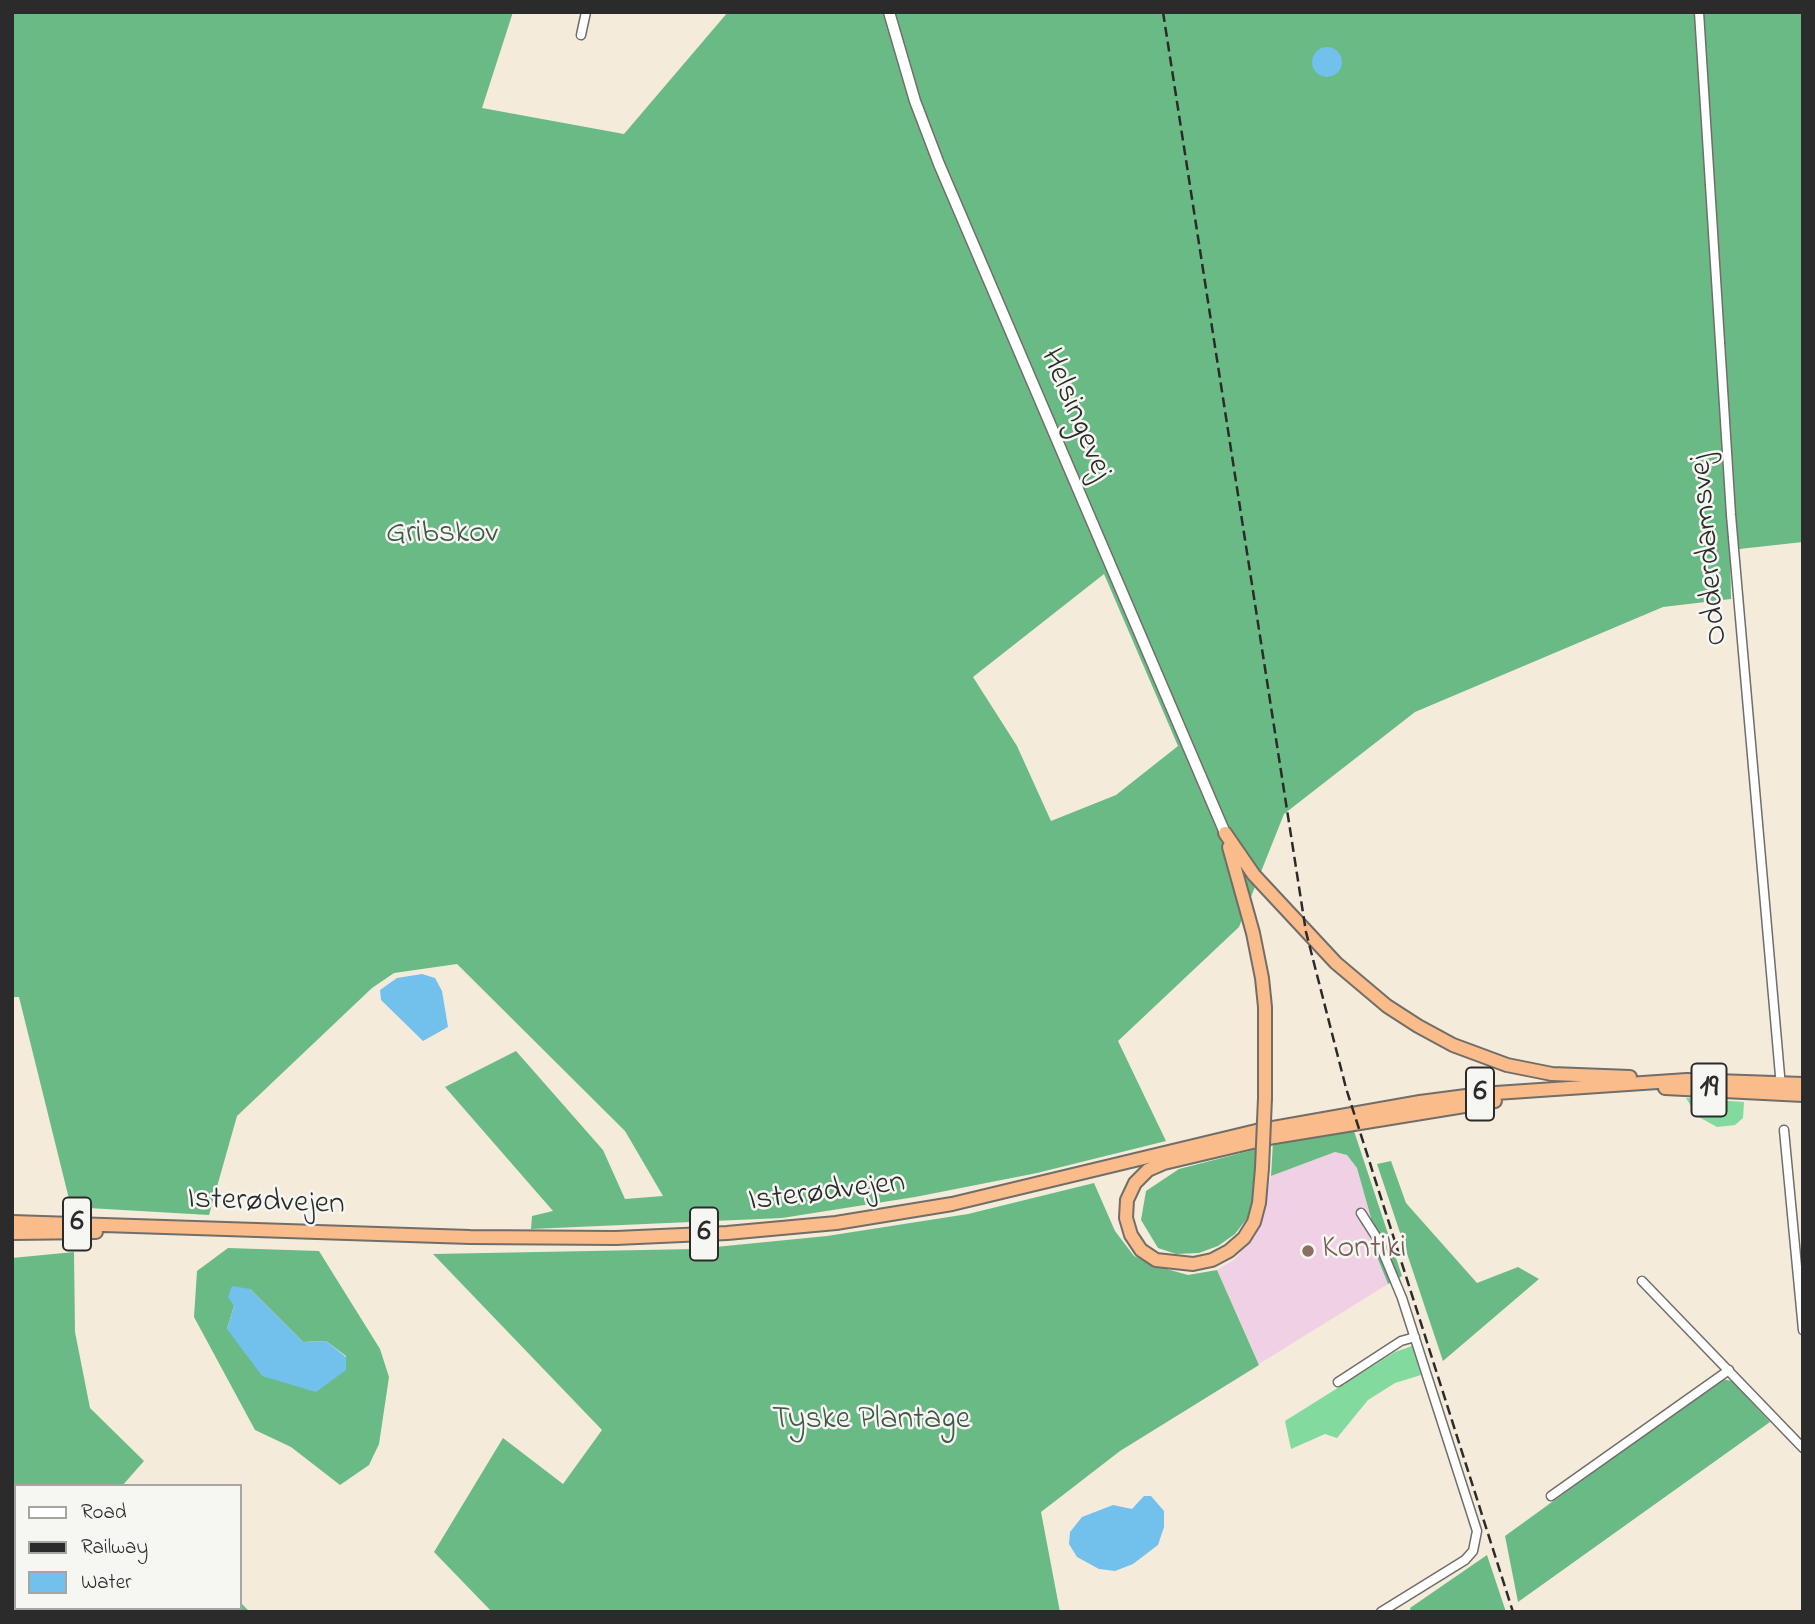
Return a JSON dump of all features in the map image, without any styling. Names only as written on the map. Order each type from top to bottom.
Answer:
[{"type":"highway","points":[[1225,833],[1254,875],[1336,963],[1387,1006],[1418,1027],[1454,1045],[1518,1067],[1552,1074],[1687,1080]]},
{"type":"highway","points":[[1225,833],[1254,933],[1265,1007],[1265,1098],[1262,1168],[1259,1203],[1254,1222],[1244,1238],[1229,1251],[1212,1260],[1193,1264],[1156,1260],[1141,1250],[1131,1235],[1126,1218],[1131,1191],[1148,1170],[1164,1163],[1274,1137],[1503,1100],[1539,1089]]},
{"type":"highway","name":"Isterødvejen","points":[[12,1222],[483,1238],[616,1238],[784,1228],[897,1213],[1009,1192],[1256,1131],[1445,1099],[1539,1089],[1687,1080],[1781,1088],[1803,1095]]},
{"type":"highway","name":"Isterødvejen","points":[[1637,1084],[1667,1089],[1781,1088],[1803,1084]]},
{"type":"highway","points":[[12,1233],[107,1232],[141,1226]]},
{"type":"street","points":[[581,34],[586,12]]},
{"type":"street","name":"Helsingevej","points":[[889,12],[915,101],[939,164],[1225,833]]},
{"type":"street","name":"Odderdamsvej","points":[[1699,12],[1730,502],[1781,1088]]},
{"type":"street","points":[[1784,1130],[1803,1330]]},
{"type":"street","points":[[1361,1213],[1377,1238],[1415,1337],[1477,1531],[1476,1544],[1465,1560],[1381,1612]]},
{"type":"street","points":[[1642,1281],[1803,1448]]},
{"type":"street","points":[[1338,1382],[1401,1341],[1415,1337]]},
{"type":"street","points":[[1551,1496],[1729,1370]]},
{"type":"shaded area","name":"Kontiki","points":[[1335,1152],[1347,1155],[1357,1168],[1371,1218],[1372,1244],[1388,1284],[1259,1364],[1217,1270],[1235,1259],[1255,1236],[1271,1176]]},
{"type":"green space","name":"Gribskov","points":[[12,12],[513,12],[482,108],[624,134],[728,12],[1803,12],[1803,542],[1730,550],[1731,599],[1663,607],[1415,712],[1284,814],[1239,927],[1118,1041],[1166,1141],[1037,1173],[915,1197],[782,1218],[531,1229],[532,1216],[553,1211],[445,1087],[516,1051],[603,1150],[625,1199],[663,1196],[625,1131],[457,964],[394,973],[372,988],[237,1116],[209,1215],[71,1207],[19,997],[12,997]],"holes":[[[1104,574],[1178,746],[1116,795],[1051,821],[1017,746],[973,677]]]},
{"type":"green space","points":[[1686,1098],[1744,1102],[1743,1118],[1735,1125],[1717,1127],[1697,1116]]},
{"type":"green space","points":[[1353,1128],[1402,1276],[1388,1284],[1372,1244],[1371,1218],[1357,1168],[1347,1155],[1335,1152],[1271,1176],[1273,1142]]},
{"type":"green space","points":[[1257,1149],[1256,1194],[1248,1217],[1235,1234],[1218,1246],[1199,1253],[1176,1254],[1158,1248],[1141,1220],[1146,1191],[1179,1169]]},
{"type":"green space","points":[[1391,1161],[1406,1203],[1477,1283],[1518,1267],[1539,1279],[1443,1361],[1377,1164]]},
{"type":"green space","name":"Tyske Plantage","points":[[1094,1183],[1115,1231],[1134,1256],[1156,1266],[1188,1275],[1217,1270],[1259,1365],[1120,1451],[1041,1512],[1060,1612],[492,1612],[434,1552],[503,1438],[563,1484],[602,1430],[433,1254],[695,1249],[827,1236],[968,1214]]},
{"type":"green space","points":[[228,1248],[319,1251],[380,1349],[389,1377],[379,1444],[369,1465],[340,1485],[291,1447],[255,1430],[194,1317],[197,1271]],"holes":[[[250,1289],[303,1342],[326,1341],[346,1356],[346,1370],[227,1329],[234,1306]]]},
{"type":"green space","points":[[74,1252],[75,1332],[90,1408],[144,1461],[124,1484],[14,1484],[12,1607],[12,1258]]},
{"type":"green space","points":[[1412,1346],[1421,1375],[1395,1383],[1368,1400],[1337,1438],[1325,1434],[1291,1449],[1285,1421],[1395,1352]]},
{"type":"green space","points":[[1722,1379],[1732,1381],[1770,1422],[1518,1602],[1505,1536]]},
{"type":"green space","points":[[1487,1555],[1506,1612],[1411,1612],[1410,1608]]},
{"type":"green space","points":[[242,1604],[250,1612],[65,1612],[242,1610]]},
{"type":"water","points":[[1327,47],[1338,51],[1342,62],[1338,73],[1327,77],[1316,73],[1312,62],[1316,51]]},
{"type":"water","points":[[422,974],[435,978],[442,991],[448,1027],[423,1041],[381,1000],[380,990],[397,978]]},
{"type":"water","points":[[232,1286],[250,1289],[303,1342],[326,1341],[346,1357],[346,1370],[316,1392],[262,1376],[227,1329],[234,1306],[228,1297]]},
{"type":"water","points":[[1144,1496],[1151,1496],[1164,1511],[1164,1527],[1158,1545],[1133,1564],[1115,1571],[1099,1569],[1077,1557],[1069,1544],[1070,1532],[1082,1517],[1113,1505],[1132,1509]]},
{"type":"railway","points":[[1163,12],[1306,932],[1346,1088],[1513,1612]]},
{"type":"place","name":"Kontiki","points":[[1308,1251]]}]
